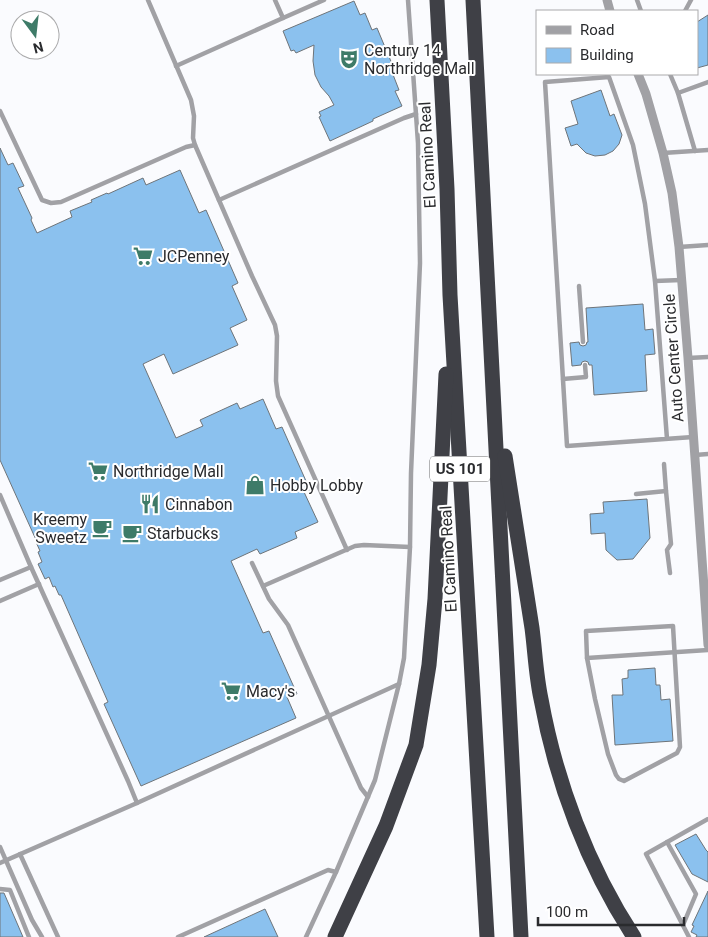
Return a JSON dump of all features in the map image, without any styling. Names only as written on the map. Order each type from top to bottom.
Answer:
[{"type":"highway","name":"El Camino Real","points":[[437,0],[447,189],[450,295],[487,937]]},
{"type":"highway","name":"US 101","points":[[473,0],[521,937]]},
{"type":"highway","points":[[335,937],[386,826],[416,745],[429,665],[435,599],[450,295]]},
{"type":"highway","points":[[492,375],[532,630],[540,699],[556,766],[583,841],[604,885],[634,937]]},
{"type":"street","name":"Auto Center Circle","points":[[638,75],[646,94],[663,153],[672,193],[679,247],[693,437],[706,573],[708,644]]},
{"type":"lane","points":[[148,0],[191,100],[194,116],[195,145],[275,325],[277,336],[276,381],[278,396],[347,550]]},
{"type":"lane","points":[[276,0],[283,18]]},
{"type":"lane","points":[[176,66],[324,0]]},
{"type":"lane","points":[[306,937],[375,780],[404,658],[420,287],[418,143],[408,0]]},
{"type":"lane","points":[[670,75],[678,92],[695,151]]},
{"type":"lane","points":[[667,439],[655,281],[645,204],[633,145],[609,77],[545,82],[567,446],[667,439],[693,437]]},
{"type":"lane","points":[[678,92],[708,82]]},
{"type":"lane","points":[[0,111],[42,200],[51,203],[61,202],[186,147],[195,145]]},
{"type":"lane","points":[[219,200],[416,114]]},
{"type":"lane","points":[[663,153],[708,150]]},
{"type":"lane","points":[[679,247],[708,245]]},
{"type":"lane","points":[[655,281],[682,280]]},
{"type":"lane","points":[[579,286],[583,342]]},
{"type":"lane","points":[[688,358],[708,357]]},
{"type":"lane","points":[[563,379],[586,377],[585,365]]},
{"type":"lane","points":[[695,455],[708,454]]},
{"type":"lane","points":[[664,464],[670,544],[667,550],[670,573]]},
{"type":"lane","points":[[636,494],[666,491]]},
{"type":"lane","points":[[0,495],[137,803]]},
{"type":"lane","points":[[262,586],[347,550],[364,545],[410,547]]},
{"type":"lane","points":[[252,563],[269,599],[288,625],[361,788],[368,797]]},
{"type":"lane","points":[[0,580],[31,567]]},
{"type":"lane","points":[[0,601],[39,584]]},
{"type":"lane","points":[[673,626],[674,652],[680,747],[677,753],[624,781],[619,779],[612,766],[597,709],[587,658],[586,631],[673,626]]},
{"type":"lane","points":[[587,658],[708,650]]},
{"type":"lane","points":[[0,863],[399,684]]},
{"type":"lane","points":[[690,937],[646,854],[708,819]]},
{"type":"lane","points":[[668,842],[696,894],[683,925]]},
{"type":"lane","points":[[0,847],[32,920],[42,937]]},
{"type":"lane","points":[[20,854],[58,937]]},
{"type":"lane","points":[[178,937],[328,870],[336,872]]},
{"type":"lane","points":[[0,889],[10,890],[29,937]]},
{"type":"building","points":[[354,1],[360,15],[365,13],[372,30],[377,28],[395,71],[392,72],[399,90],[395,91],[402,106],[330,141],[319,117],[321,116],[319,112],[334,105],[315,75],[313,61],[314,45],[296,53],[294,50],[291,51],[283,31]]},
{"type":"building","points":[[708,15],[708,65],[698,68],[698,21]]},
{"type":"building","points":[[601,90],[610,116],[614,114],[622,135],[619,144],[613,151],[605,155],[595,156],[586,153],[577,144],[571,146],[565,128],[578,124],[571,101]]},
{"type":"building","name":"Northridge Mall","points":[[0,148],[8,165],[13,163],[24,186],[18,188],[37,233],[72,217],[70,211],[92,202],[91,200],[143,178],[146,185],[180,170],[199,213],[206,210],[238,283],[232,286],[247,320],[230,328],[238,345],[173,374],[164,354],[143,364],[176,438],[203,426],[200,420],[237,403],[240,409],[263,399],[276,429],[282,427],[310,490],[304,492],[318,522],[295,532],[297,538],[260,554],[257,549],[231,561],[263,633],[269,631],[297,694],[287,697],[296,718],[141,786],[104,704],[108,702],[61,595],[59,595],[55,586],[53,587],[49,577],[45,579],[38,564],[42,562],[37,542],[0,460]]},
{"type":"building","points":[[643,304],[645,330],[653,329],[655,354],[645,355],[647,391],[594,395],[592,365],[585,361],[581,365],[572,366],[570,343],[579,342],[583,346],[588,342],[586,308]]},
{"type":"building","points":[[647,499],[650,538],[633,559],[617,560],[606,550],[605,533],[591,534],[590,514],[604,513],[603,502]]},
{"type":"building","points":[[655,668],[656,685],[660,685],[661,700],[670,699],[673,741],[615,745],[612,695],[623,695],[622,679],[628,678],[628,670]]},
{"type":"building","points":[[696,834],[708,852],[708,882],[692,874],[675,845]]},
{"type":"building","points":[[708,891],[708,937],[696,937],[697,935],[691,932],[694,926],[692,925]]},
{"type":"building","points":[[0,893],[4,893],[23,937],[0,937]]},
{"type":"building","points":[[265,909],[278,937],[204,937]]},
{"type":"place","name":"Century 14 Northridge Mall","points":[[349,59]]},
{"type":"place","name":"JCPenney","points":[[143,256]]},
{"type":"place","name":"Northridge Mall","points":[[98,471]]},
{"type":"place","name":"Hobby Lobby","points":[[255,485]]},
{"type":"place","name":"Cinnabon","points":[[150,504]]},
{"type":"place","name":"Kreemy Sweetz","points":[[102,528]]},
{"type":"place","name":"Starbucks","points":[[132,533]]},
{"type":"place","name":"Macy's","points":[[231,691]]}]
